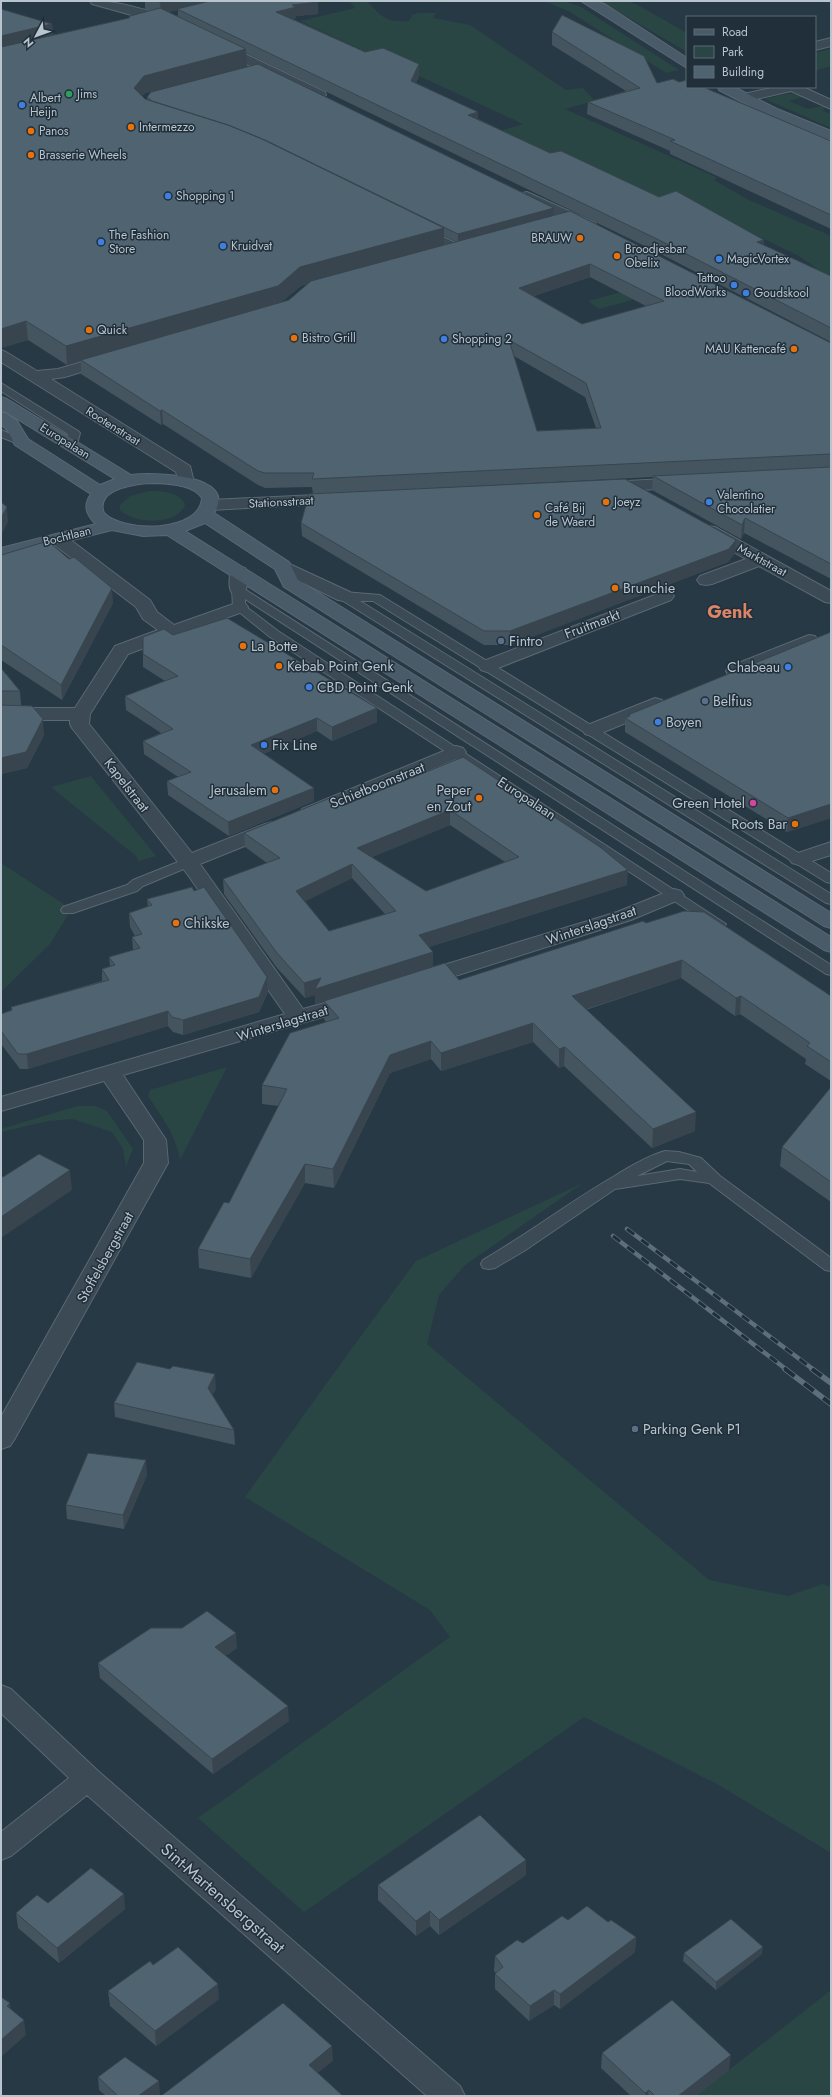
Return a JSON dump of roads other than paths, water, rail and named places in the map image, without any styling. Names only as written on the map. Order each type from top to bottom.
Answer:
[{"type":"main road","points":[[587,1],[602,8],[686,63]]},
{"type":"main road","points":[[141,24],[182,14]]},
{"type":"main road","points":[[726,88],[772,112],[831,136]]},
{"type":"main road","name":"Europalaan","points":[[1,402],[129,481]]},
{"type":"main road","name":"Europalaan","points":[[1,417],[12,424],[18,433],[21,442],[101,493]]},
{"type":"main road","points":[[162,478],[186,482],[206,492],[210,498],[208,510],[184,526],[169,529],[138,530],[102,520],[93,507],[95,500],[101,493],[109,488],[129,481],[162,478]]},
{"type":"main road","points":[[208,510],[283,566],[290,583],[831,922]]},
{"type":"main road","name":"Bochtlaan","points":[[22,546],[45,532],[96,513]]},
{"type":"main road","name":"Bochtlaan","points":[[1,553],[22,546],[58,539],[112,524]]},
{"type":"main road","name":"Europalaan","points":[[169,529],[239,580],[831,946]]},
{"type":"street","points":[[96,1],[162,19],[181,27]]},
{"type":"street","points":[[208,40],[333,101]]},
{"type":"street","points":[[816,46],[831,42]]},
{"type":"street","points":[[744,98],[788,88]]},
{"type":"street","points":[[794,88],[831,105]]},
{"type":"street","points":[[515,190],[605,234]]},
{"type":"street","points":[[553,222],[571,217]]},
{"type":"street","points":[[440,254],[464,248]]},
{"type":"street","points":[[32,376],[59,374],[127,354]]},
{"type":"street","name":"Rootenstraat","points":[[1,355],[32,376],[184,470],[186,482]]},
{"type":"street","points":[[591,488],[697,482]]},
{"type":"street","points":[[630,486],[657,502]]},
{"type":"street","name":"Stationsstraat","points":[[208,510],[238,504],[354,498]]},
{"type":"street","name":"Marktstraat","points":[[692,521],[831,598]]},
{"type":"street","points":[[58,539],[144,604],[149,615],[172,632]]},
{"type":"street","points":[[706,580],[761,559]]},
{"type":"street","points":[[283,566],[344,596]]},
{"type":"street","name":"Fruitmarkt","points":[[492,664],[665,596]]},
{"type":"street","points":[[1,714],[81,714],[121,650],[239,607]]},
{"type":"street","points":[[721,677],[809,640]]},
{"type":"street","points":[[592,730],[673,697]]},
{"type":"street","name":"Kapelstraat","points":[[81,714],[79,724],[188,862],[299,1018]]},
{"type":"street","name":"Schietboomstraat","points":[[188,862],[456,752]]},
{"type":"street","points":[[799,859],[831,848]]},
{"type":"street","name":"Winterslagstraat","points":[[404,985],[624,916],[674,894]]},
{"type":"street","name":"Winterslagstraat","points":[[1,1104],[299,1018],[374,994]]},
{"type":"street","name":"Stoffelsbergstraat","points":[[1,1440],[156,1163],[156,1140],[110,1073]]},
{"type":"street","name":"Sint-Martensbergstraat","points":[[1,1696],[88,1779],[449,2096]]},
{"type":"street","points":[[1,1848],[88,1779]]},
{"type":"lane","points":[[247,70],[263,66]]},
{"type":"lane","points":[[420,229],[464,248]]},
{"type":"lane","points":[[1,386],[74,432],[72,446]]},
{"type":"lane","points":[[1,433],[21,442]]},
{"type":"lane","points":[[239,580],[239,607]]},
{"type":"lane","name":"Europalaan","points":[[239,580],[831,970]]},
{"type":"lane","points":[[344,596],[376,598],[492,664],[592,730],[831,879]]},
{"type":"lane","points":[[344,596],[831,900]]},
{"type":"lane","name":"Europalaan","points":[[239,607],[274,634],[732,932]]},
{"type":"lane","points":[[68,910],[132,888],[138,883],[188,862]]},
{"type":"lane","points":[[489,1264],[518,1247],[593,1195],[612,1185],[680,1174],[714,1179],[831,1266]]},
{"type":"railway","points":[[627,1229],[814,1370]]},
{"type":"railway","points":[[613,1236],[787,1370]]},
{"type":"railway","points":[[785,1369],[831,1404]]},
{"type":"railway","points":[[812,1369],[831,1383]]},
{"type":"place","name":"Jims","points":[[69,94]]},
{"type":"place","name":"Albert Heijn","points":[[22,105]]},
{"type":"place","name":"Intermezzo","points":[[131,127]]},
{"type":"place","name":"Panos","points":[[31,131]]},
{"type":"place","name":"Brasserie Wheels","points":[[31,155]]},
{"type":"place","name":"Shopping 1","points":[[168,196]]},
{"type":"place","name":"BRAUW","points":[[580,238]]},
{"type":"place","name":"The Fashion Store","points":[[101,242]]},
{"type":"place","name":"Kruidvat","points":[[223,246]]},
{"type":"place","name":"Broodjesbar Obelix","points":[[617,256]]},
{"type":"place","name":"MagicVortex","points":[[719,259]]},
{"type":"place","name":"Tattoo BloodWorks","points":[[734,285]]},
{"type":"place","name":"Goudskool","points":[[746,293]]},
{"type":"place","name":"Quick","points":[[89,330]]},
{"type":"place","name":"Bistro Grill","points":[[294,338]]},
{"type":"place","name":"Shopping 2","points":[[444,339]]},
{"type":"place","name":"MAU Kattencafé","points":[[794,349]]},
{"type":"place","name":"Joeyz","points":[[606,502]]},
{"type":"place","name":"Valentino Chocolatier","points":[[709,502]]},
{"type":"place","name":"Café Bij de Waerd","points":[[537,515]]},
{"type":"place","name":"Brunchie","points":[[615,588]]},
{"type":"place","name":"Fintro","points":[[501,641]]},
{"type":"place","name":"La Botte","points":[[243,646]]},
{"type":"place","name":"Kebab Point Genk","points":[[279,666]]},
{"type":"place","name":"Chabeau","points":[[788,667]]},
{"type":"place","name":"CBD Point Genk","points":[[309,687]]},
{"type":"place","name":"Belfius","points":[[705,701]]},
{"type":"place","name":"Boyen","points":[[658,722]]},
{"type":"place","name":"Fix Line","points":[[264,745]]},
{"type":"place","name":"Jerusalem","points":[[275,790]]},
{"type":"place","name":"Peper en Zout","points":[[479,798]]},
{"type":"place","name":"Green Hotel","points":[[753,803]]},
{"type":"place","name":"Roots Bar","points":[[795,824]]},
{"type":"place","name":"Chikske","points":[[176,923]]},
{"type":"place","name":"Parking Genk P1","points":[[635,1429]]},
{"type":"district","name":"Genk","points":[[730,612]]}]
